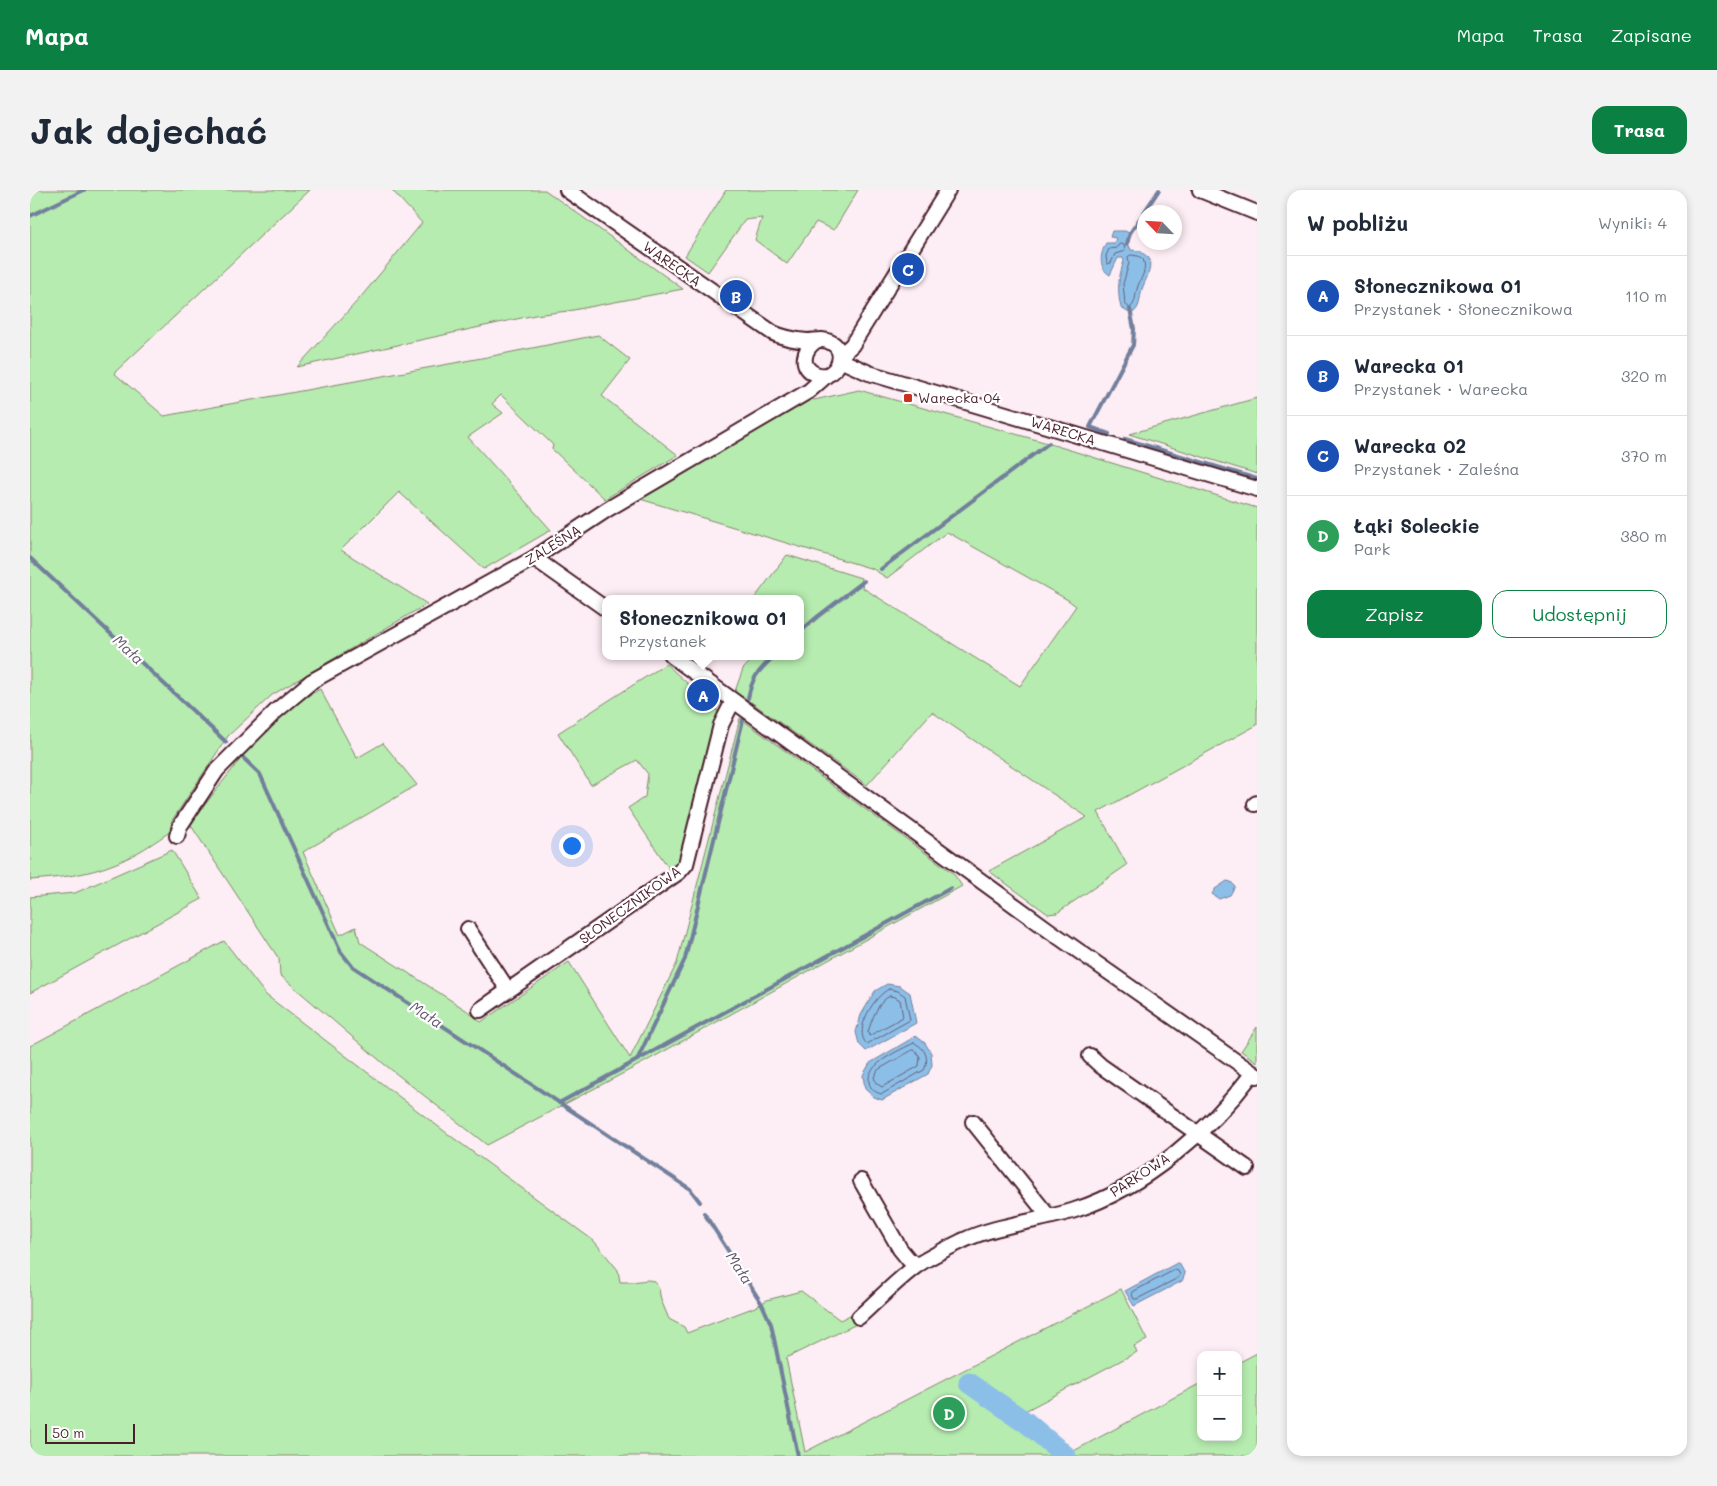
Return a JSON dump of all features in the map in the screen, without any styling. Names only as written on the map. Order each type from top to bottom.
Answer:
[{"type":"street","name":"WARECKA","points":[[567,190],[741,312],[780,336],[807,365]]},
{"type":"street","name":"ZALEŚNA","points":[[177,836],[180,826],[217,770],[276,711],[312,681],[534,558],[608,509],[809,391],[852,346],[948,190]]},
{"type":"street","points":[[1200,190],[1257,213]]},
{"type":"street","name":"WARECKA","points":[[780,336],[816,341]]},
{"type":"street","points":[[816,341],[830,342],[835,362],[818,375],[807,365],[806,350],[816,341]]},
{"type":"street","name":"WARECKA","points":[[835,362],[853,374],[869,373],[1257,489]]},
{"type":"street","name":"ZALEŚNA","points":[[789,402],[807,365]]},
{"type":"street","points":[[534,558],[602,606]]},
{"type":"street","points":[[677,660],[1050,931],[1255,1074]]},
{"type":"street","name":"SŁONECZNIKOWA","points":[[480,1010],[679,872],[686,864],[721,725],[733,701]]},
{"type":"street","points":[[468,929],[508,990]]},
{"type":"street","points":[[1090,1056],[1101,1066],[1247,1168]]},
{"type":"street","name":"PARKOWA","points":[[859,1317],[918,1265],[942,1251],[978,1234],[1076,1210],[1116,1193],[1152,1170],[1197,1134],[1228,1105],[1255,1074]]},
{"type":"street","points":[[973,1122],[1049,1217]]},
{"type":"street","points":[[861,1181],[904,1255],[918,1265]]},
{"type":"green space","points":[[30,190],[310,190],[114,373],[164,416],[598,335],[630,360],[602,396],[678,455],[605,499],[552,449],[553,445],[501,395],[492,404],[503,413],[468,437],[551,530],[484,569],[399,492],[341,550],[427,604],[272,695],[228,736],[171,822],[174,829],[137,853],[104,868],[72,875],[30,880]]},
{"type":"green space","points":[[392,190],[545,190],[683,289],[568,311],[535,315],[297,367],[360,298],[422,223]]},
{"type":"green space","points":[[726,190],[858,190],[834,230],[816,222],[787,264],[755,240],[762,218],[745,220],[708,272],[685,256]]},
{"type":"green space","points":[[859,390],[1044,442],[1257,508],[1257,725],[1098,812],[1127,865],[1057,913],[1048,914],[989,871],[1087,817],[932,712],[867,785],[751,702],[749,706],[734,694],[743,669],[752,660],[804,660],[804,595],[757,595],[787,555],[861,578],[863,588],[1020,686],[1076,606],[947,532],[887,578],[873,569],[640,499],[806,397],[814,400]]},
{"type":"green space","points":[[1257,398],[1257,474],[1129,434]]},
{"type":"green space","points":[[666,664],[718,711],[684,848],[678,862],[670,870],[628,808],[645,797],[648,774],[637,760],[591,785],[558,733]]},
{"type":"green space","points":[[320,689],[357,758],[383,743],[417,785],[303,852],[340,935],[356,927],[360,942],[466,1010],[481,1022],[569,962],[630,1058],[677,963],[740,718],[953,873],[962,886],[641,1064],[487,1145],[384,1064],[280,975],[279,959],[190,824],[245,753],[289,707]]},
{"type":"green space","points":[[172,850],[202,899],[30,993],[30,897],[75,893]]},
{"type":"green space","points":[[224,941],[266,995],[448,1134],[594,1241],[618,1270],[620,1282],[654,1281],[659,1289],[661,1300],[669,1319],[684,1327],[687,1333],[755,1307],[767,1300],[801,1291],[840,1320],[854,1313],[865,1320],[786,1358],[805,1452],[1121,1289],[1147,1340],[1134,1346],[1137,1352],[1023,1412],[1070,1453],[1197,1385],[1197,1441],[1242,1441],[1242,1361],[1257,1353],[1257,1456],[30,1456],[30,1046]]},
{"type":"green space","points":[[1257,1027],[1257,1062],[1241,1051]]},
{"type":"water","points":[[1112,231],[1125,231],[1129,233],[1128,243],[1131,250],[1140,251],[1149,258],[1149,271],[1139,303],[1137,309],[1131,314],[1121,308],[1120,302],[1119,284],[1123,258],[1118,258],[1110,275],[1103,269],[1102,265],[1101,256],[1106,243],[1114,243],[1116,238],[1110,237]]},
{"type":"water","points":[[1227,881],[1235,886],[1230,895],[1219,899],[1212,894],[1215,889]]},
{"type":"water","points":[[887,984],[900,986],[910,993],[916,1023],[866,1051],[859,1044],[856,1032],[861,1015],[875,991]]},
{"type":"water","points":[[916,1036],[925,1043],[931,1053],[932,1065],[928,1074],[882,1100],[874,1097],[865,1089],[863,1075],[870,1063]]},
{"type":"water","points":[[1179,1263],[1185,1274],[1182,1281],[1134,1306],[1125,1291]]},
{"type":"waterway","points":[[30,216],[84,190]]},
{"type":"waterway","points":[[1127,244],[1130,233],[1159,190]]},
{"type":"waterway","points":[[1109,434],[1090,427],[1133,345],[1134,329],[1130,309]]},
{"type":"waterway","points":[[1125,439],[1257,479]]},
{"type":"waterway","points":[[881,569],[1049,443]]},
{"type":"waterway","name":"Mała","points":[[30,558],[226,742]]},
{"type":"waterway","points":[[804,628],[864,581]]},
{"type":"waterway","points":[[748,698],[757,674],[770,660]]},
{"type":"waterway","points":[[637,1060],[685,959],[743,720]]},
{"type":"waterway","name":"Mała","points":[[238,753],[260,774],[341,952],[352,966],[690,1189],[700,1202]]},
{"type":"waterway","points":[[559,1103],[951,888]]},
{"type":"waterway","name":"Mała","points":[[704,1213],[762,1304],[771,1324],[798,1456]]},
{"type":"waterway","name":"Mała","points":[[969,1383],[1027,1423],[1066,1456]]},
{"type":"place","name":"Warecka 02","points":[[908,269]]},
{"type":"place","name":"Warecka 01","points":[[736,296]]},
{"type":"place","name":"Warecka 04","points":[[908,398]]},
{"type":"place","name":"Słonecznikowa 01","points":[[703,695]]},
{"type":"place","name":"Łąki Soleckie","points":[[949,1413]]}]
